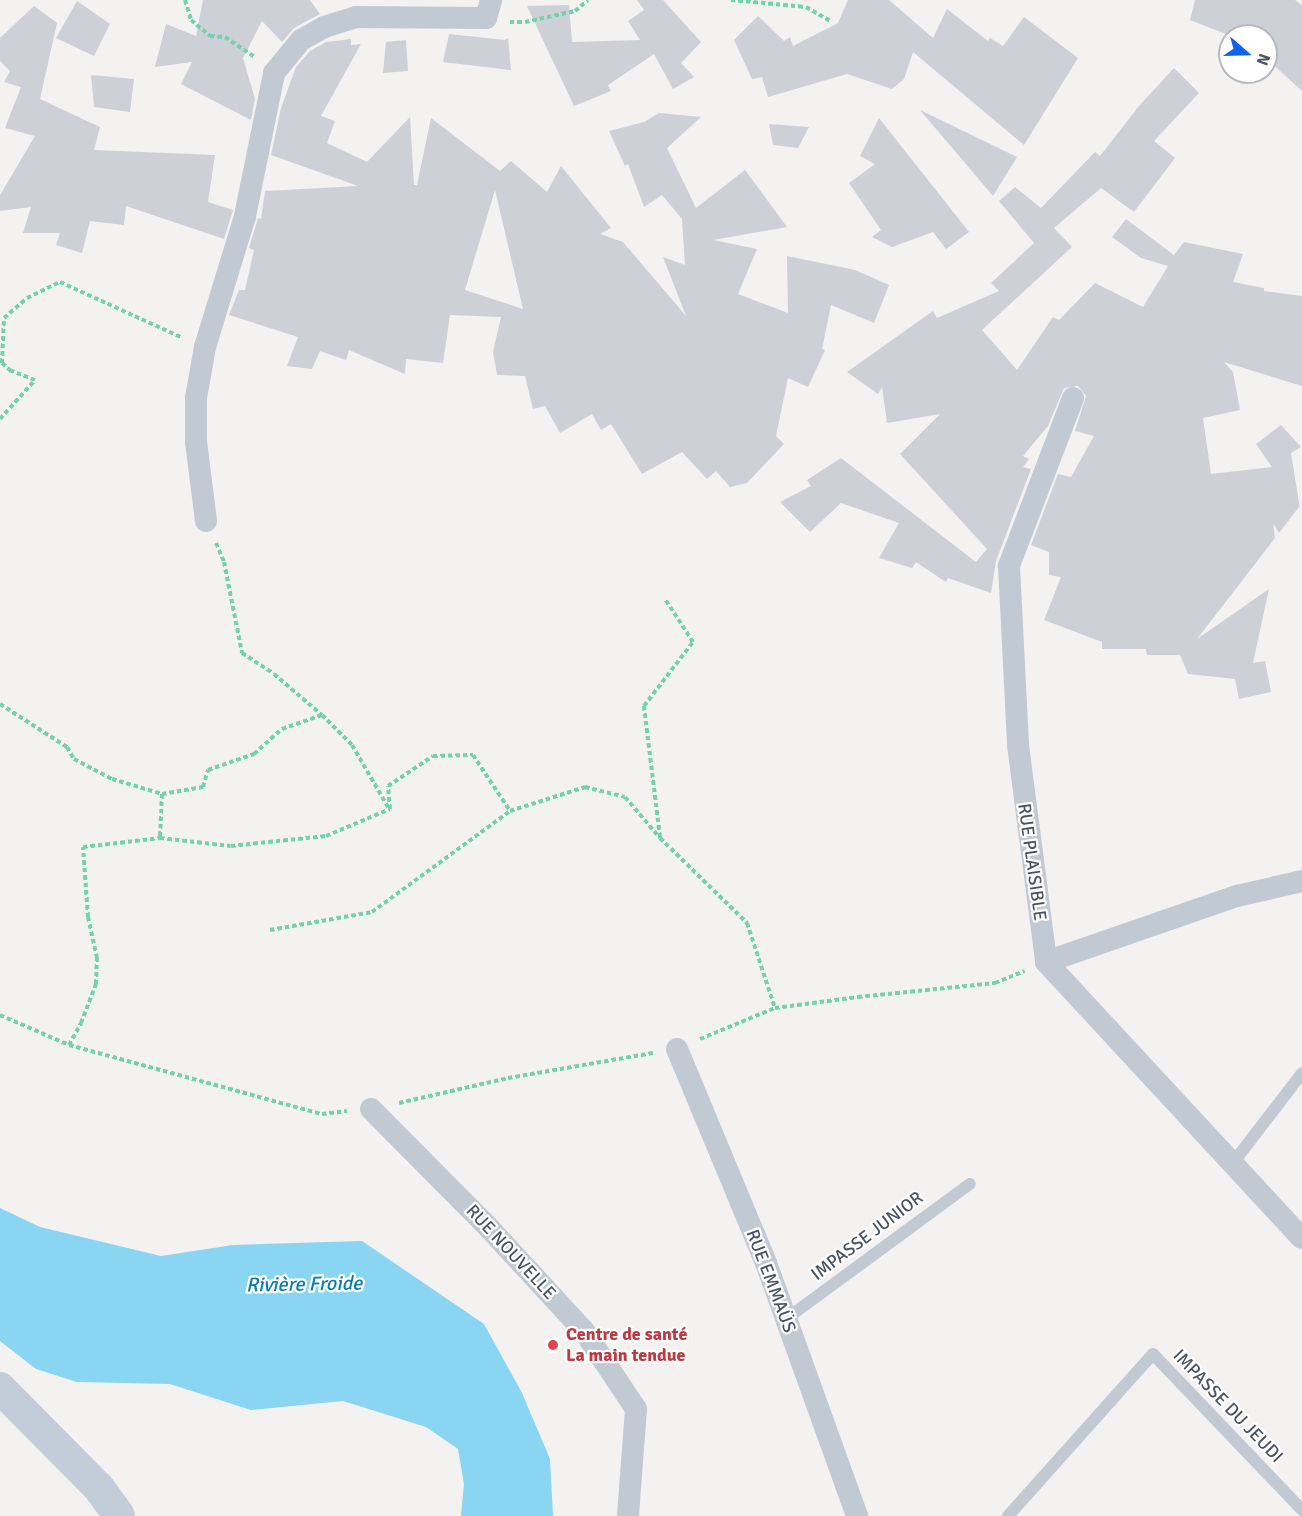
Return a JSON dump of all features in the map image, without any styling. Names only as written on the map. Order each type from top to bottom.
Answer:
[{"type":"street","points":[[206,521],[196,442],[196,398],[205,347],[245,216],[274,73],[301,40],[324,27],[356,17],[486,18],[491,0]]},
{"type":"street","name":"RUE PLAISIBLE","points":[[1046,962],[1018,745],[1009,566],[1073,398]]},
{"type":"street","points":[[1302,881],[1237,896],[1046,962],[1302,1238]]},
{"type":"street","name":"RUE EMMAÜS","points":[[678,1049],[786,1319],[857,1516]]},
{"type":"street","name":"RUE NOUVELLE","points":[[371,1109],[489,1228],[584,1331],[636,1409],[628,1516]]},
{"type":"street","points":[[0,1388],[99,1488],[119,1516]]},
{"type":"lane","points":[[1233,1163],[1302,1073]]},
{"type":"lane","name":"IMPASSE JUNIOR","points":[[786,1319],[970,1184]]},
{"type":"lane","name":"IMPASSE DU JEUDI","points":[[1008,1516],[1153,1353],[1302,1510]]},
{"type":"path","points":[[184,0],[191,20],[210,36],[225,37],[274,73]]},
{"type":"path","points":[[503,21],[525,22],[575,11],[588,0]]},
{"type":"path","points":[[731,0],[806,7],[830,21]]},
{"type":"path","points":[[0,420],[35,380],[11,371],[2,363],[2,318],[27,298],[60,282],[205,347]]},
{"type":"path","points":[[206,521],[224,562],[242,653],[274,674],[322,715],[352,745],[390,809]]},
{"type":"path","points":[[660,838],[644,706],[693,642],[664,599]]},
{"type":"path","points":[[0,704],[67,747],[74,759],[112,779],[162,794],[203,787],[208,770],[254,754],[282,729],[322,715]]},
{"type":"path","points":[[390,809],[388,786],[433,756],[473,755],[510,811]]},
{"type":"path","points":[[270,930],[372,912],[510,811],[585,787],[625,797],[660,838],[747,923],[775,1008]]},
{"type":"path","points":[[160,838],[162,794]]},
{"type":"path","points":[[69,1045],[81,1023],[96,984],[97,958],[87,917],[83,847],[160,838],[231,846],[282,843],[326,836],[390,809]]},
{"type":"path","points":[[0,1015],[69,1045],[321,1114],[371,1109],[508,1078],[678,1049],[775,1008],[995,983],[1046,962]]},
{"type":"water","name":"Rivière Froide","points":[[0,1208],[40,1227],[161,1256],[233,1245],[362,1241],[484,1324],[522,1393],[550,1459],[553,1516],[461,1516],[464,1484],[458,1449],[426,1427],[343,1401],[251,1410],[170,1384],[77,1382],[36,1369],[0,1341]]},
{"type":"building","points":[[203,0],[310,0],[320,14],[294,28],[282,42],[262,21],[243,58],[255,99],[251,120],[181,84],[192,62],[155,67],[166,24],[196,36]]},
{"type":"building","points":[[637,0],[663,0],[701,42],[681,63],[694,77],[673,89],[654,54],[608,85],[611,91],[574,106],[527,6],[569,5],[572,42],[640,40],[628,21],[644,10]]},
{"type":"building","points":[[848,0],[889,0],[933,38],[947,9],[988,41],[990,38],[1003,46],[1024,17],[1078,58],[1024,145],[913,52],[904,79],[892,89],[847,74],[768,97],[762,77],[752,79],[734,40],[758,16],[784,41],[790,37],[793,46],[838,23]]},
{"type":"building","points":[[1195,0],[1295,0],[1302,5],[1302,91],[1278,69],[1278,24],[1218,24],[1218,31],[1190,20]]},
{"type":"building","points":[[77,1],[110,24],[94,56],[56,38]]},
{"type":"building","points":[[34,6],[57,23],[40,99],[100,127],[94,150],[215,155],[208,202],[233,210],[224,239],[126,206],[124,225],[90,221],[82,253],[56,245],[60,233],[23,233],[31,207],[0,211],[0,195],[35,136],[5,128],[21,87],[4,82],[10,71],[0,61],[0,38]]},
{"type":"building","points":[[449,34],[505,40],[508,38],[511,70],[443,62]]},
{"type":"building","points":[[351,39],[351,45],[361,44],[321,116],[335,121],[327,143],[367,162],[410,117],[414,185],[417,185],[431,118],[500,171],[511,161],[547,192],[561,166],[611,228],[600,234],[623,242],[686,316],[663,257],[685,265],[682,219],[662,195],[644,207],[628,164],[625,166],[609,131],[644,122],[659,113],[701,117],[667,148],[696,208],[745,170],[787,227],[713,240],[757,249],[738,294],[788,313],[787,256],[855,270],[889,285],[874,323],[831,305],[822,349],[825,350],[808,387],[788,378],[776,436],[784,444],[747,483],[730,487],[716,471],[707,479],[682,452],[642,474],[611,424],[601,430],[592,414],[560,433],[545,406],[533,409],[525,376],[497,375],[493,352],[501,317],[450,315],[443,363],[406,359],[405,374],[349,350],[346,360],[320,351],[312,369],[287,366],[298,337],[229,315],[239,290],[245,290],[254,250],[249,248],[258,218],[261,219],[265,191],[358,186],[271,155],[281,108],[296,67],[310,51],[326,42]],"holes":[[[495,190],[523,309],[465,290]]]},
{"type":"building","points":[[406,40],[408,71],[383,73],[386,42]]},
{"type":"building","points":[[1174,68],[1199,93],[1154,141],[1175,158],[1134,212],[1101,188],[1054,228],[1072,247],[982,330],[1017,370],[1053,317],[1059,320],[1095,283],[1143,307],[1168,266],[1141,258],[1112,237],[1126,219],[1174,255],[1184,242],[1243,254],[1233,282],[1264,288],[1264,291],[1302,296],[1302,386],[1224,362],[1233,372],[1240,410],[1203,418],[1211,474],[1272,467],[1256,444],[1281,425],[1301,447],[1291,453],[1300,509],[1299,507],[1279,533],[1273,523],[1275,538],[1197,639],[1269,589],[1253,663],[1265,661],[1271,692],[1239,699],[1235,679],[1188,674],[1180,655],[1147,655],[1146,649],[1102,649],[1102,642],[1044,620],[1061,577],[1049,575],[1049,552],[1031,545],[1058,474],[1071,477],[1094,436],[1075,431],[1086,396],[1078,386],[1064,388],[1048,426],[1023,456],[1029,459],[1023,467],[1031,469],[996,561],[991,593],[948,578],[946,582],[916,562],[912,568],[879,558],[899,523],[841,503],[810,532],[780,502],[811,486],[807,480],[841,458],[976,562],[987,549],[900,454],[940,414],[887,423],[882,387],[878,394],[847,372],[933,311],[937,318],[999,291],[991,283],[1034,243],[999,201],[1015,187],[1041,208],[1095,152],[1100,156],[1139,106]]},
{"type":"building","points":[[91,75],[134,79],[130,112],[94,107]]},
{"type":"building","points":[[920,110],[1017,157],[993,196]]},
{"type":"building","points":[[879,118],[969,232],[946,249],[933,232],[892,247],[872,237],[881,230],[849,183],[875,164],[860,156]]},
{"type":"building","points":[[769,124],[809,127],[798,148],[773,145]]},
{"type":"place","name":"Centre de santé La main tendue","points":[[553,1345]]}]
